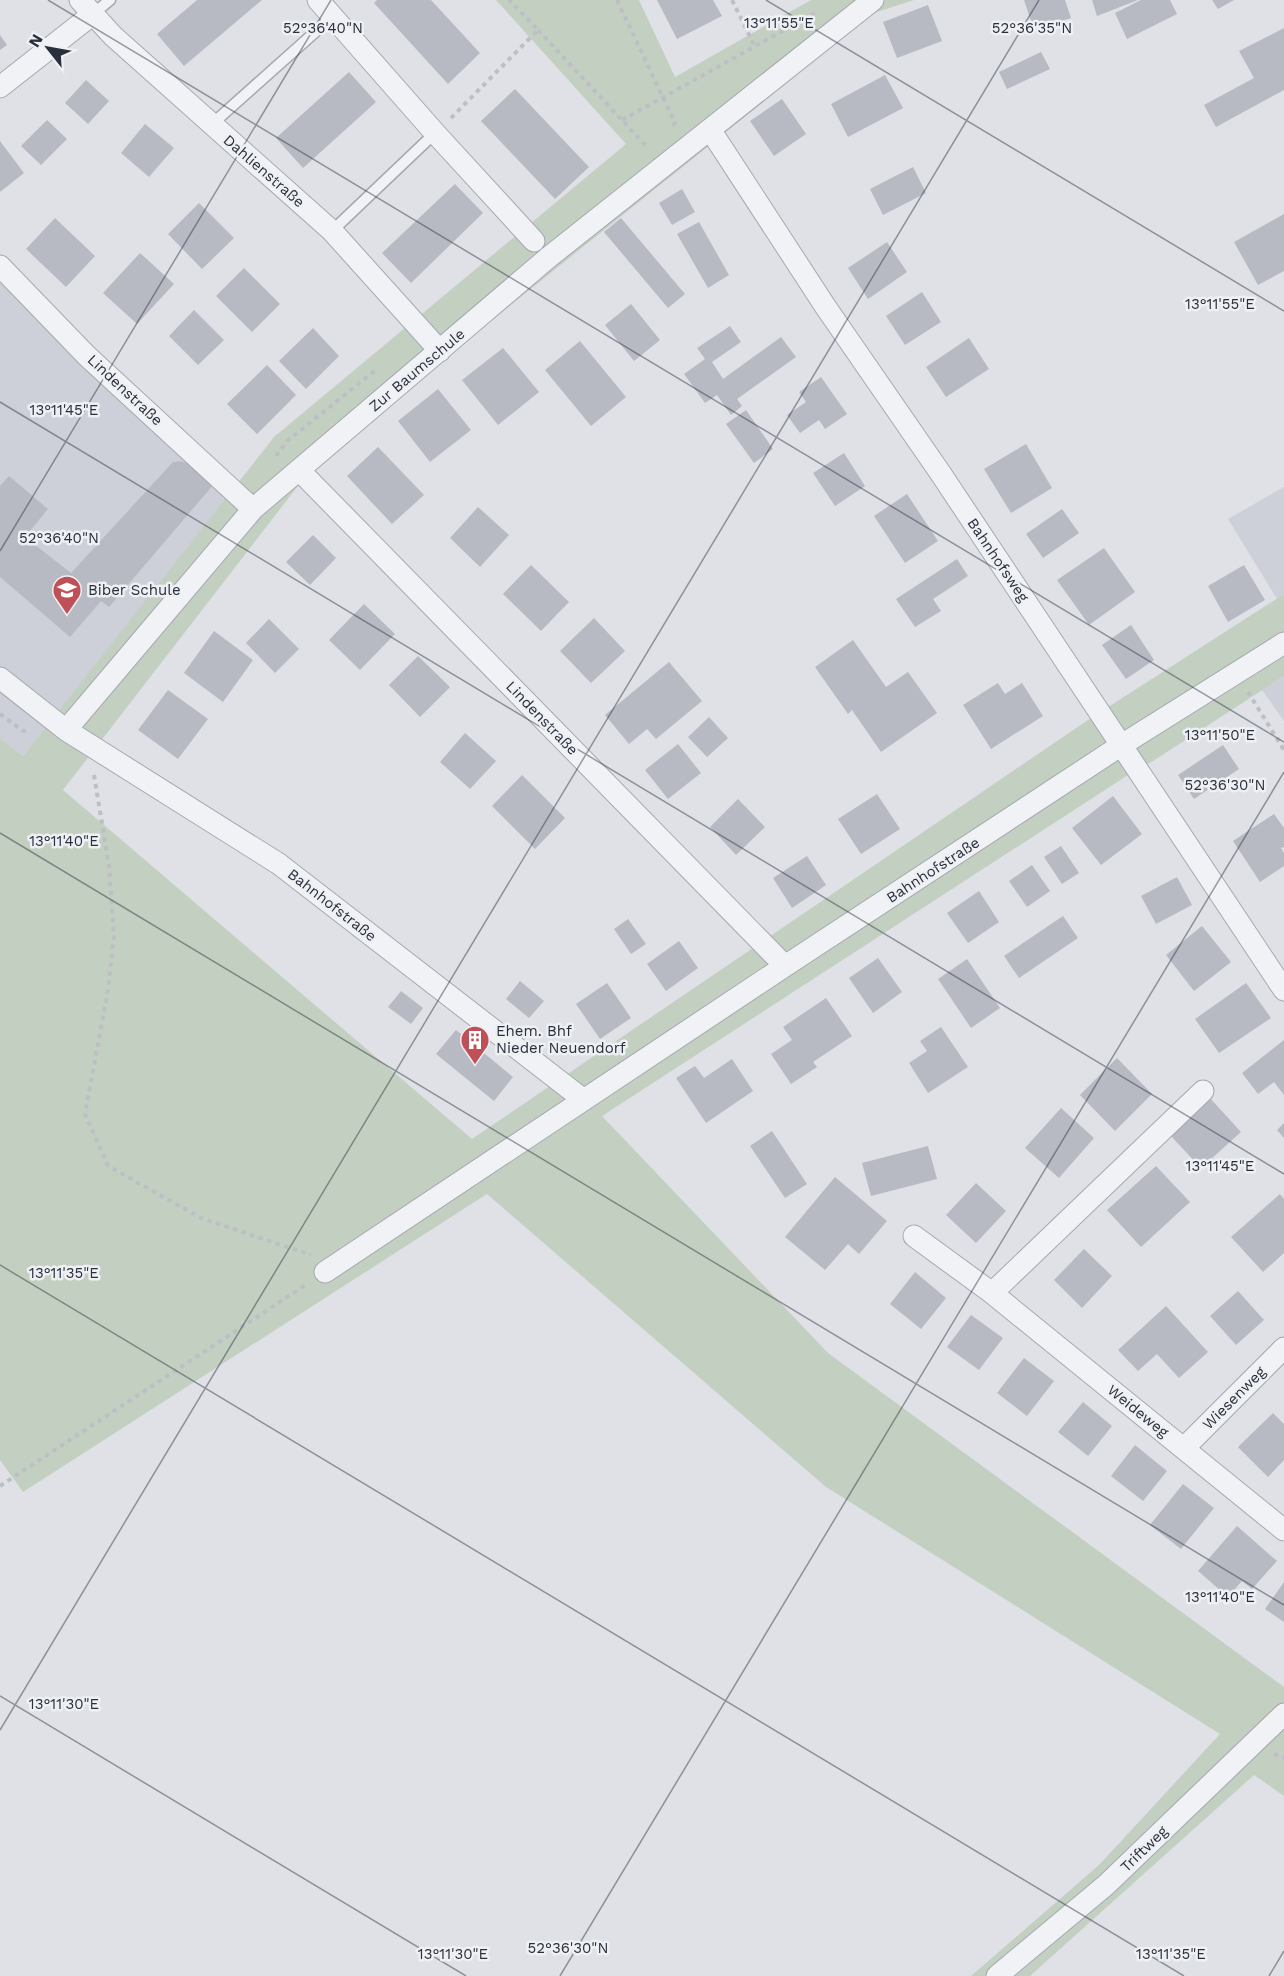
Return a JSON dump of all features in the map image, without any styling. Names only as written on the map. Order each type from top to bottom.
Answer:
[{"type":"street","points":[[318,0],[534,241]]},
{"type":"street","name":"Zur Baumschule","points":[[66,730],[253,509],[549,257],[873,0]]},
{"type":"street","points":[[0,87],[86,7]]},
{"type":"street","name":"Dahlienstraße","points":[[86,7],[113,36],[332,231],[440,351]]},
{"type":"street","name":"Bahnhofsweg","points":[[711,130],[825,306],[1052,639],[1120,746],[1284,990]]},
{"type":"street","name":"Lindenstraße","points":[[0,266],[87,356],[253,509]]},
{"type":"street","name":"Lindenstraße","points":[[299,470],[785,966]]},
{"type":"street","name":"Bahnhofstraße","points":[[331,1268],[1120,746],[1284,643]]},
{"type":"street","points":[[0,678],[66,730]]},
{"type":"street","name":"Bahnhofstraße","points":[[66,730],[279,864],[584,1100]]},
{"type":"street","points":[[992,1293],[1203,1091]]},
{"type":"street","name":"Weideweg","points":[[914,1236],[992,1293],[1284,1530]]},
{"type":"street","name":"Wiesenweg","points":[[1184,1448],[1284,1348]]},
{"type":"street","name":"Triftweg","points":[[997,1976],[1106,1885],[1284,1714]]},
{"type":"lane","points":[[86,7],[110,0]]},
{"type":"lane","points":[[211,125],[332,17]]},
{"type":"lane","points":[[332,231],[435,133]]},
{"type":"path","points":[[509,0],[647,147]]},
{"type":"path","points":[[617,0],[675,123],[668,129]]},
{"type":"path","points":[[732,0],[755,47]]},
{"type":"path","points":[[622,120],[821,10]]},
{"type":"path","points":[[435,133],[538,30]]},
{"type":"path","points":[[638,154],[654,141]]},
{"type":"path","points":[[274,458],[287,441],[378,369]]},
{"type":"path","points":[[1236,672],[1284,750]]},
{"type":"path","points":[[93,765],[109,866],[114,936],[108,990],[85,1114],[108,1166],[201,1218],[331,1268]]},
{"type":"path","points":[[0,1486],[331,1268]]},
{"type":"shaded area","name":"Biber Schule","points":[[0,279],[232,493],[23,756],[0,738]]},
{"type":"shaded area","points":[[1284,487],[1284,594],[1277,599],[1228,519]]},
{"type":"shaded area","points":[[1284,676],[1284,721],[1262,690]]},
{"type":"green space","points":[[496,0],[639,0],[675,77],[811,0],[914,0],[874,13],[318,460],[63,790],[472,1139],[1088,720],[1284,594],[1284,676],[602,1116],[828,1353],[1284,1687],[1284,1796],[1254,1775],[1030,1976],[971,1976],[1099,1865],[1220,1734],[826,1487],[487,1194],[23,1492],[0,1460],[0,738],[23,756],[274,437],[626,144]]},
{"type":"building","points":[[197,0],[262,0],[184,66],[157,34]]},
{"type":"building","points":[[377,0],[431,0],[480,53],[448,84],[374,3]]},
{"type":"building","points":[[657,0],[713,0],[722,16],[677,39]]},
{"type":"building","points":[[1024,0],[1065,0],[1071,18],[1034,30]]},
{"type":"building","points":[[1092,0],[1138,0],[1097,16]]},
{"type":"building","points":[[1141,0],[1170,0],[1177,14],[1127,39],[1115,13]]},
{"type":"building","points":[[1212,0],[1234,0],[1218,9]]},
{"type":"building","points":[[928,5],[942,41],[897,58],[883,22]]},
{"type":"building","points":[[1284,28],[1284,90],[1216,127],[1204,105],[1254,78],[1239,51]]},
{"type":"building","points":[[0,35],[7,45],[0,50]]},
{"type":"building","points":[[1041,52],[1050,69],[1007,89],[999,72]]},
{"type":"building","points":[[349,72],[376,102],[303,168],[276,138]]},
{"type":"building","points":[[885,75],[903,108],[848,137],[831,104]]},
{"type":"building","points":[[86,80],[109,101],[88,124],[65,103]]},
{"type":"building","points":[[515,89],[589,167],[555,199],[481,121]]},
{"type":"building","points":[[782,99],[806,134],[774,156],[750,121]]},
{"type":"building","points":[[47,120],[67,139],[41,165],[21,146]]},
{"type":"building","points":[[145,124],[174,148],[149,177],[121,153]]},
{"type":"building","points":[[0,141],[24,173],[0,192]]},
{"type":"building","points":[[913,167],[926,193],[883,215],[870,189]]},
{"type":"building","points":[[455,184],[483,213],[411,283],[382,253]]},
{"type":"building","points":[[682,189],[695,212],[672,225],[659,203]]},
{"type":"building","points":[[199,203],[234,238],[202,269],[168,234]]},
{"type":"building","points":[[1284,214],[1284,271],[1258,285],[1234,242]]},
{"type":"building","points":[[55,218],[95,256],[66,287],[26,249]]},
{"type":"building","points":[[621,218],[685,294],[668,308],[604,232]]},
{"type":"building","points":[[699,222],[729,275],[708,288],[677,234]]},
{"type":"building","points":[[887,242],[907,272],[868,299],[848,268]]},
{"type":"building","points":[[140,253],[174,284],[137,324],[103,293]]},
{"type":"building","points":[[244,268],[280,304],[252,332],[216,296]]},
{"type":"building","points":[[922,292],[941,322],[905,345],[886,316]]},
{"type":"building","points":[[631,304],[660,340],[634,361],[605,325]]},
{"type":"building","points":[[194,310],[224,340],[198,365],[169,336]]},
{"type":"building","points":[[730,326],[741,342],[712,362],[723,379],[781,337],[796,357],[737,399],[742,406],[731,415],[717,395],[705,403],[684,374],[705,359],[697,348]]},
{"type":"building","points":[[313,328],[339,356],[306,389],[279,361]]},
{"type":"building","points":[[969,338],[989,369],[946,397],[926,367]]},
{"type":"building","points":[[580,341],[626,397],[591,426],[545,370]]},
{"type":"building","points":[[503,348],[539,392],[498,425],[462,380]]},
{"type":"building","points":[[267,365],[296,395],[257,434],[227,404]]},
{"type":"building","points":[[821,377],[847,414],[825,429],[819,420],[800,433],[787,415],[806,402],[799,392]]},
{"type":"building","points":[[438,389],[471,430],[430,462],[398,421]]},
{"type":"building","points":[[746,410],[773,449],[754,463],[726,424]]},
{"type":"building","points":[[1026,444],[1052,488],[1011,513],[984,469]]},
{"type":"building","points":[[378,447],[424,495],[392,524],[347,476]]},
{"type":"building","points":[[844,453],[865,486],[835,506],[813,473]]},
{"type":"building","points":[[181,461],[191,465],[214,484],[109,607],[101,601],[70,637],[0,577],[0,486],[9,476],[48,509],[25,537],[71,573],[173,462]]},
{"type":"building","points":[[907,494],[938,541],[905,563],[874,516]]},
{"type":"building","points":[[478,507],[509,535],[480,567],[450,538]]},
{"type":"building","points":[[1062,509],[1079,533],[1043,558],[1026,534]]},
{"type":"building","points":[[313,535],[336,558],[310,585],[286,562]]},
{"type":"building","points":[[1104,548],[1135,592],[1089,625],[1057,580]]},
{"type":"building","points":[[957,559],[968,576],[933,599],[941,611],[915,627],[896,599]]},
{"type":"building","points":[[531,565],[569,602],[541,631],[503,594]]},
{"type":"building","points":[[1244,565],[1265,600],[1228,622],[1208,586]]},
{"type":"building","points":[[364,604],[395,634],[360,670],[329,640]]},
{"type":"building","points":[[594,618],[625,651],[591,683],[560,651]]},
{"type":"building","points":[[269,619],[299,649],[275,673],[246,643]]},
{"type":"building","points":[[1131,625],[1154,660],[1126,679],[1102,645]]},
{"type":"building","points":[[214,631],[253,660],[223,702],[184,673]]},
{"type":"building","points":[[853,640],[886,687],[908,672],[937,713],[881,752],[852,710],[848,714],[815,667]]},
{"type":"building","points":[[418,656],[450,687],[420,717],[389,685]]},
{"type":"building","points":[[669,662],[702,701],[656,739],[647,729],[629,744],[605,715]]},
{"type":"building","points":[[998,683],[1005,694],[1022,683],[1043,716],[991,749],[963,705]]},
{"type":"building","points":[[168,690],[208,719],[178,759],[138,730]]},
{"type":"building","points":[[709,717],[728,738],[707,757],[688,737]]},
{"type":"building","points":[[465,733],[496,761],[470,789],[440,762]]},
{"type":"building","points":[[678,744],[701,773],[668,799],[645,770]]},
{"type":"building","points":[[1223,745],[1239,769],[1194,799],[1178,775]]},
{"type":"building","points":[[522,775],[565,818],[535,849],[492,806]]},
{"type":"building","points":[[877,794],[900,829],[861,854],[838,819]]},
{"type":"building","points":[[1113,796],[1142,834],[1101,865],[1072,828]]},
{"type":"building","points":[[738,799],[765,827],[736,855],[710,827]]},
{"type":"building","points":[[1274,814],[1284,828],[1284,847],[1281,848],[1284,853],[1284,866],[1260,882],[1233,841]]},
{"type":"building","points":[[1061,846],[1079,873],[1062,884],[1044,857]]},
{"type":"building","points":[[807,856],[826,885],[792,908],[773,878]]},
{"type":"building","points":[[1032,865],[1050,891],[1027,907],[1009,881]]},
{"type":"building","points":[[1177,877],[1192,905],[1156,924],[1141,896]]},
{"type":"building","points":[[979,891],[999,922],[968,943],[947,913]]},
{"type":"building","points":[[1063,916],[1078,938],[1019,978],[1004,956]]},
{"type":"building","points":[[628,919],[646,944],[631,954],[614,929]]},
{"type":"building","points":[[1202,926],[1231,962],[1194,991],[1166,955]]},
{"type":"building","points":[[679,941],[698,968],[666,991],[647,964]]},
{"type":"building","points":[[878,958],[902,992],[873,1013],[849,978]]},
{"type":"building","points":[[967,959],[1000,1008],[971,1028],[938,979]]},
{"type":"building","points":[[520,981],[544,1001],[529,1018],[506,999]]},
{"type":"building","points":[[607,983],[631,1018],[600,1039],[576,1004]]},
{"type":"building","points":[[1246,983],[1271,1018],[1219,1053],[1195,1019]]},
{"type":"building","points":[[401,991],[423,1008],[411,1024],[388,1007]]},
{"type":"building","points":[[826,998],[852,1036],[813,1062],[817,1067],[791,1084],[771,1054],[792,1040],[783,1027]]},
{"type":"building","points":[[941,1027],[968,1067],[928,1093],[909,1063],[927,1051],[920,1041]]},
{"type":"building","name":"Ehem. Bhf Nieder Neuendorf","points":[[456,1030],[513,1077],[494,1101],[436,1054]]},
{"type":"building","points":[[1284,1040],[1284,1095],[1274,1082],[1258,1094],[1242,1073]]},
{"type":"building","points":[[1117,1058],[1152,1094],[1115,1131],[1080,1095]]},
{"type":"building","points":[[732,1059],[753,1091],[706,1123],[676,1078],[695,1066],[704,1078]]},
{"type":"building","points":[[1209,1097],[1241,1132],[1201,1168],[1169,1134]]},
{"type":"building","points":[[1061,1108],[1094,1138],[1059,1178],[1025,1148]]},
{"type":"building","points":[[1284,1123],[1284,1138],[1277,1130]]},
{"type":"building","points":[[772,1131],[807,1184],[785,1198],[750,1146]]},
{"type":"building","points":[[928,1146],[937,1179],[871,1196],[862,1163]]},
{"type":"building","points":[[1156,1166],[1190,1202],[1141,1247],[1107,1210]]},
{"type":"building","points":[[835,1177],[887,1221],[859,1254],[848,1244],[825,1270],[785,1237]]},
{"type":"building","points":[[976,1183],[1006,1211],[976,1243],[946,1215]]},
{"type":"building","points":[[1280,1194],[1284,1199],[1284,1253],[1263,1272],[1231,1237]]},
{"type":"building","points":[[1084,1249],[1112,1276],[1082,1308],[1054,1280]]},
{"type":"building","points":[[915,1272],[946,1298],[921,1329],[890,1304]]},
{"type":"building","points":[[1238,1291],[1264,1320],[1236,1345],[1210,1316]]},
{"type":"building","points":[[1166,1306],[1208,1352],[1179,1378],[1157,1354],[1138,1371],[1118,1350]]},
{"type":"building","points":[[971,1315],[1003,1338],[979,1370],[947,1347]]},
{"type":"building","points":[[1024,1358],[1054,1381],[1027,1416],[997,1393]]},
{"type":"building","points":[[1083,1402],[1112,1426],[1088,1456],[1058,1432]]},
{"type":"building","points":[[1273,1413],[1284,1424],[1284,1460],[1268,1477],[1238,1447]]},
{"type":"building","points":[[1135,1445],[1167,1471],[1143,1501],[1111,1476]]},
{"type":"building","points":[[1183,1484],[1214,1508],[1181,1549],[1150,1525]]},
{"type":"building","points":[[1237,1526],[1277,1561],[1252,1589],[1242,1581],[1228,1597],[1198,1571]]},
{"type":"building","points":[[1284,1582],[1284,1622],[1265,1609]]},
{"type":"place","name":"Biber Schule","points":[[67,616]]},
{"type":"place","name":"Ehem. Bhf Nieder Neuendorf","points":[[475,1066]]}]
